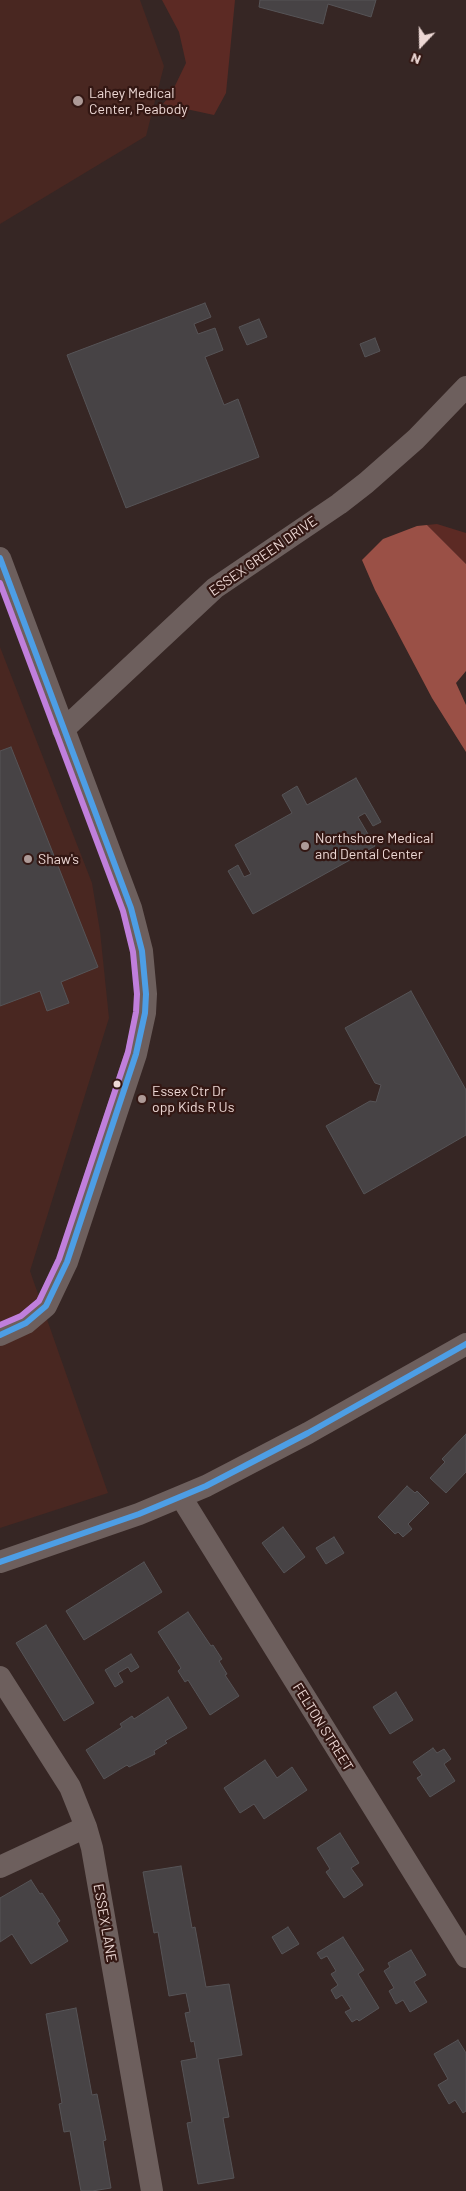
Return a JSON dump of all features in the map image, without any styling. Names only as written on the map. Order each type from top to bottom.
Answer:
[{"type":"street","name":"ESSEX GREEN DRIVE","points":[[63,730],[200,600],[247,565],[339,504],[366,483],[416,439],[466,387]]},
{"type":"street","points":[[0,558],[63,730],[117,868],[138,930],[145,972],[145,1013],[136,1054],[67,1262],[46,1306],[26,1323],[0,1336]]},
{"type":"street","points":[[0,1562],[139,1514],[236,1472],[466,1344]]},
{"type":"street","name":"FELTON STREET","points":[[181,1497],[460,1935],[466,1958]]},
{"type":"street","name":"ESSEX LANE","points":[[0,1676],[70,1787],[86,1827],[92,1848],[152,2191]]},
{"type":"street","points":[[0,1867],[86,1827]]},
{"type":"shaded area","name":"Lahey Medical Center, Peabody","points":[[0,0],[140,0],[164,66],[146,136],[0,224]]},
{"type":"shaded area","points":[[162,0],[235,0],[226,93],[214,115],[163,104],[171,94],[186,63],[179,32]]},
{"type":"shaded area","points":[[437,524],[466,533],[466,564],[427,525]]},
{"type":"shaded area","points":[[427,525],[466,564],[466,671],[456,683],[466,705],[466,752],[432,698],[375,590],[362,560],[383,539],[417,526]]},
{"type":"shaded area","points":[[0,647],[92,883],[100,931],[109,1018],[30,1271],[108,1493],[0,1528]]},
{"type":"building","points":[[260,0],[376,0],[371,17],[328,4],[323,24],[259,7]]},
{"type":"building","points":[[205,303],[211,317],[194,324],[198,334],[215,328],[223,350],[205,357],[224,405],[238,399],[259,457],[126,508],[67,355]]},
{"type":"building","points":[[259,319],[267,337],[247,345],[239,327]]},
{"type":"building","points":[[375,338],[380,351],[365,357],[360,344]]},
{"type":"building","name":"Shaw's","points":[[11,747],[98,967],[61,982],[69,1003],[47,1011],[40,991],[0,1006],[0,751]]},
{"type":"building","name":"Northshore Medical and Dental Center","points":[[356,778],[381,822],[373,826],[365,813],[358,817],[375,846],[253,914],[228,871],[238,865],[244,877],[251,874],[235,845],[292,813],[282,795],[297,786],[307,805]]},
{"type":"building","points":[[411,991],[466,1090],[466,1135],[364,1194],[326,1126],[370,1101],[376,1102],[381,1085],[375,1083],[345,1028]]},
{"type":"building","points":[[466,1434],[466,1472],[446,1493],[430,1478],[445,1462],[442,1459]]},
{"type":"building","points":[[407,1486],[415,1493],[417,1491],[429,1503],[408,1524],[412,1529],[403,1537],[398,1532],[395,1534],[378,1517]]},
{"type":"building","points":[[283,1527],[305,1557],[284,1573],[262,1543]]},
{"type":"building","points":[[334,1537],[344,1553],[326,1564],[316,1548]]},
{"type":"building","points":[[144,1562],[162,1592],[84,1640],[66,1611]]},
{"type":"building","points":[[188,1612],[222,1659],[219,1661],[227,1674],[225,1675],[239,1696],[210,1715],[188,1680],[185,1682],[178,1671],[181,1668],[158,1632]]},
{"type":"building","points":[[46,1625],[94,1703],[64,1721],[16,1643]]},
{"type":"building","points":[[131,1654],[139,1667],[131,1672],[128,1667],[118,1673],[123,1682],[115,1687],[105,1670]]},
{"type":"building","points":[[396,1692],[413,1720],[390,1734],[373,1707]]},
{"type":"building","points":[[168,1697],[187,1728],[165,1741],[167,1743],[154,1751],[155,1754],[129,1767],[127,1765],[104,1779],[86,1750],[122,1727],[120,1724],[132,1716],[134,1719]]},
{"type":"building","points":[[433,1748],[437,1753],[444,1749],[451,1759],[444,1764],[455,1781],[430,1797],[417,1778],[422,1775],[413,1762]]},
{"type":"building","points":[[265,1760],[277,1778],[292,1767],[307,1790],[264,1819],[254,1804],[240,1813],[224,1788]]},
{"type":"building","points":[[340,1833],[359,1863],[351,1868],[363,1885],[344,1898],[326,1872],[330,1869],[317,1848]]},
{"type":"building","points":[[181,1866],[192,1928],[195,1927],[206,1987],[229,1984],[242,2055],[218,2059],[229,2117],[223,2118],[234,2178],[198,2184],[187,2123],[192,2122],[181,2061],[197,2058],[194,2041],[191,2042],[185,2013],[190,2012],[186,1993],[169,1996],[158,1932],[154,1933],[143,1872]]},
{"type":"building","points":[[31,1880],[60,1921],[57,1923],[68,1941],[31,1964],[12,1934],[0,1942],[0,1898]]},
{"type":"building","points":[[288,1927],[299,1944],[282,1954],[272,1937]]},
{"type":"building","points":[[343,1937],[364,1970],[358,1974],[379,2008],[359,2021],[357,2019],[352,2022],[345,2012],[351,2009],[342,1995],[336,1999],[331,1990],[338,1985],[331,1974],[336,1971],[327,1956],[321,1959],[317,1953]]},
{"type":"building","points":[[411,1950],[426,1975],[414,1982],[427,2002],[410,2012],[403,2000],[396,2004],[389,1991],[394,1988],[384,1971],[390,1967],[388,1963]]},
{"type":"building","points":[[76,2008],[92,2095],[97,2094],[106,2140],[103,2141],[111,2188],[92,2191],[81,2191],[70,2131],[64,2132],[59,2104],[62,2103],[46,2014]]},
{"type":"building","points":[[458,2040],[466,2053],[466,2111],[463,2113],[455,2100],[449,2104],[438,2085],[448,2079],[434,2054]]},
{"type":"transit line","points":[[0,558],[131,908],[142,951],[146,994],[145,1013],[136,1054],[67,1262],[46,1306],[26,1323],[0,1335]]},
{"type":"transit line","points":[[0,583],[123,911],[133,952],[137,994],[136,1012],[128,1052],[59,1259],[39,1301],[21,1316],[0,1325]]},
{"type":"transit line","points":[[0,1562],[139,1514],[206,1486],[308,1433],[466,1344]]},
{"type":"place","name":"Lahey Medical Center, Peabody","points":[[78,101]]},
{"type":"place","name":"Northshore Medical and Dental Center","points":[[305,846]]},
{"type":"place","name":"Shaw's","points":[[28,859]]},
{"type":"place","name":"Essex Ctr Dr opp Kids R Us","points":[[142,1099]]}]
